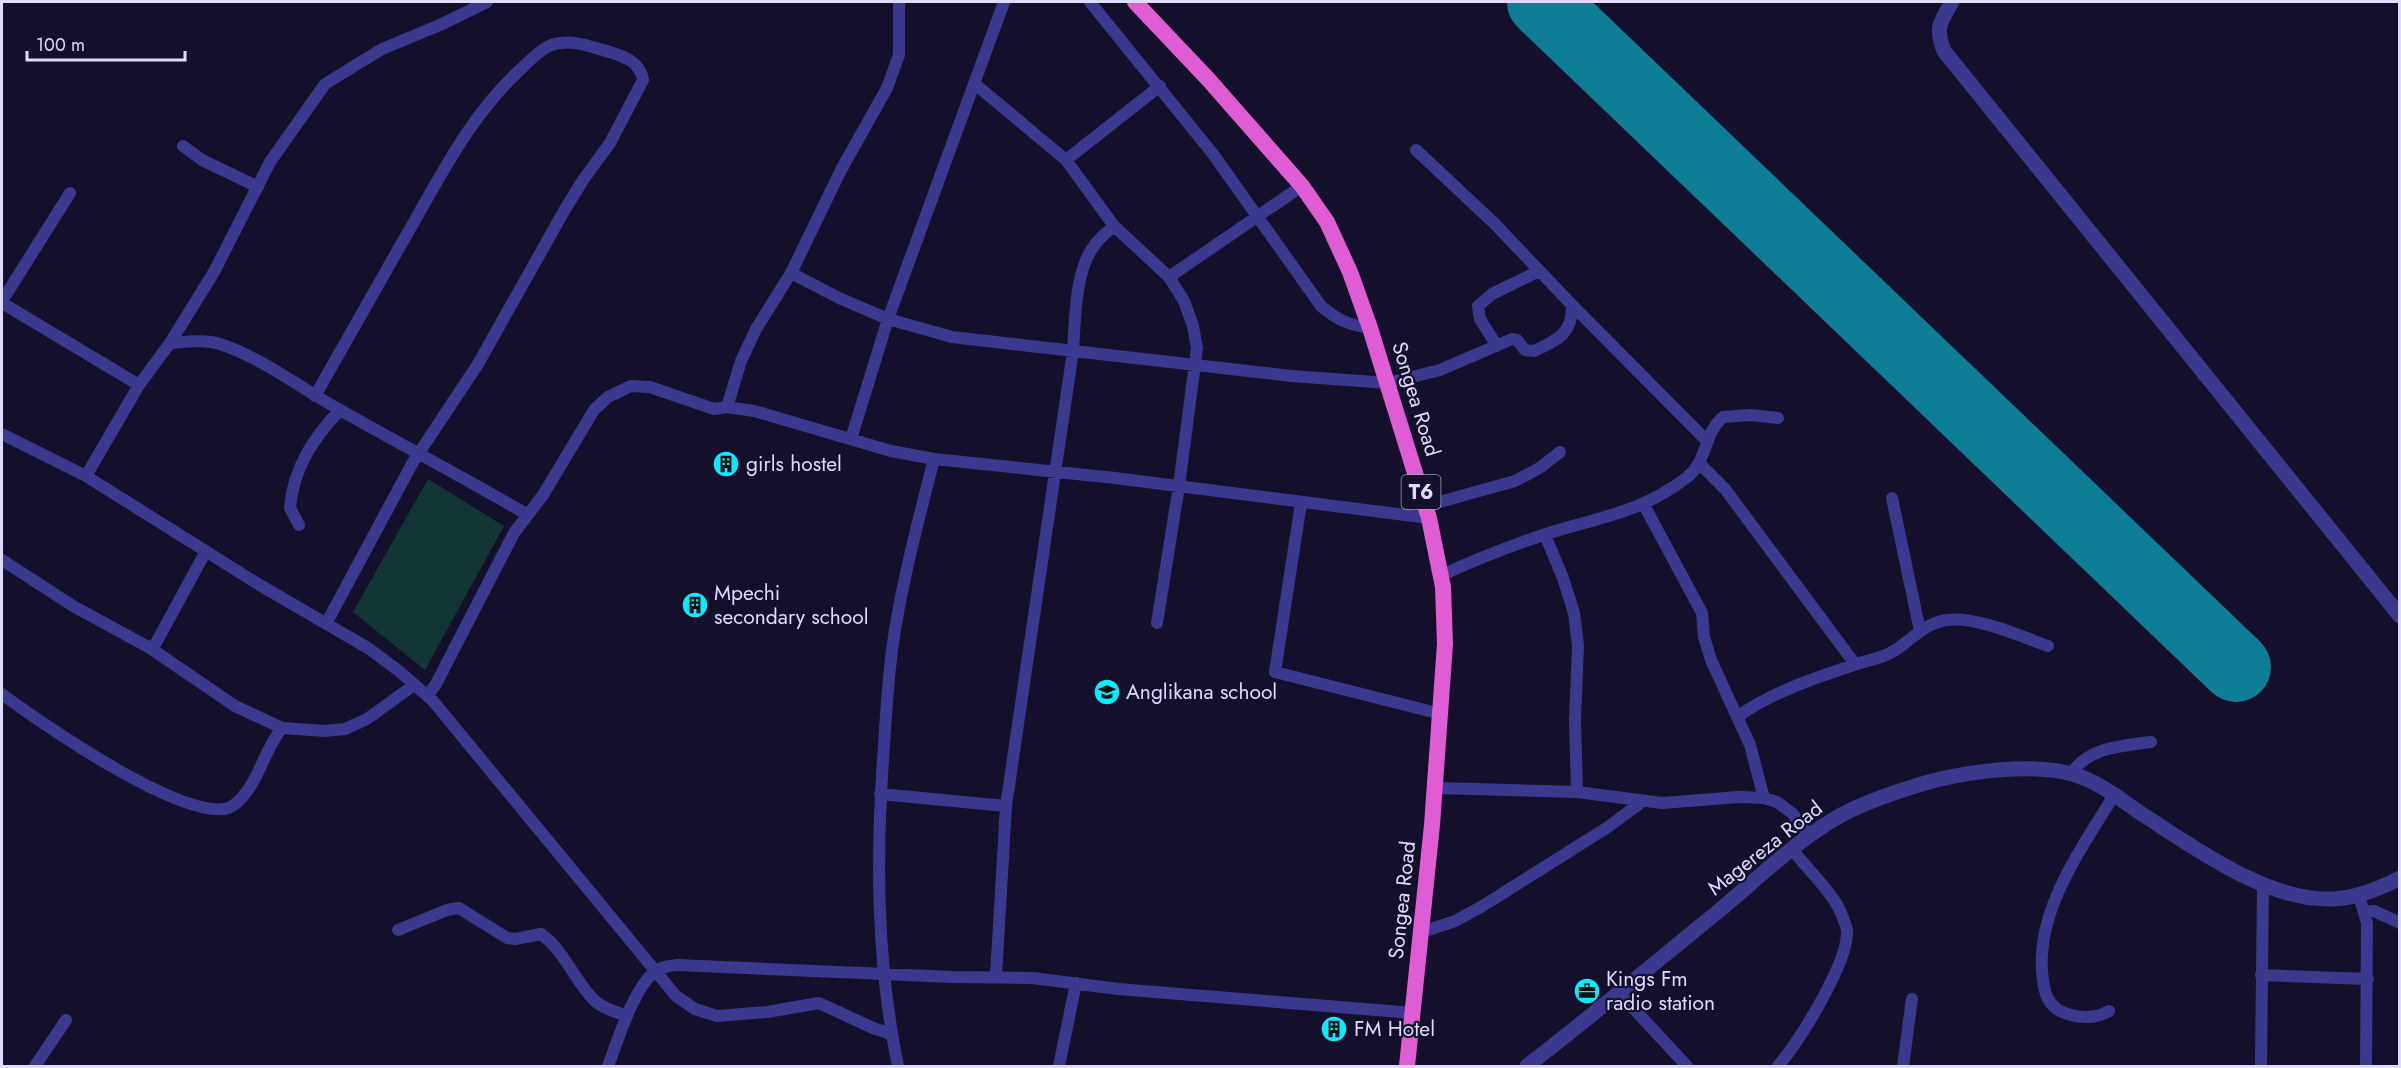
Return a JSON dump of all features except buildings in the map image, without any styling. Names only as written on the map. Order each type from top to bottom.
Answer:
[{"type":"highway","name":"Songea Road","points":[[1135,2],[1302,186],[1327,222],[1350,272],[1370,328],[1427,512],[1440,576],[1445,616],[1435,788],[1407,1066]]},
{"type":"street","points":[[86,476],[139,385],[170,343],[214,272],[280,144],[319,91],[330,80],[351,70],[382,49],[487,2]]},
{"type":"street","points":[[728,407],[746,350],[756,329],[791,273],[841,170],[895,70],[898,55],[899,2]]},
{"type":"street","points":[[851,439],[888,319],[1004,2]]},
{"type":"street","points":[[1090,2],[1213,154],[1321,306],[1334,318],[1347,324],[1370,328]]},
{"type":"street","points":[[1953,2],[1943,16],[1938,34],[1944,51],[2400,616]]},
{"type":"street","points":[[315,396],[458,145],[487,105],[510,79],[547,47],[570,42],[602,50],[634,62],[642,69],[643,80],[610,143],[564,211],[478,364],[417,454],[327,622]]},
{"type":"street","points":[[975,84],[1066,160],[1114,226],[1168,277],[1184,301],[1193,326],[1197,348],[1179,486],[1157,623]]},
{"type":"street","points":[[1066,160],[1160,86]]},
{"type":"street","points":[[183,146],[202,160],[258,187]]},
{"type":"street","points":[[1416,150],[1494,223],[1572,305],[1689,420],[1707,441]]},
{"type":"street","points":[[1168,277],[1302,186]]},
{"type":"street","points":[[70,193],[2,302],[139,385]]},
{"type":"street","points":[[996,976],[1006,806],[1073,351],[1079,288],[1084,264],[1093,246],[1114,226]]},
{"type":"street","points":[[1497,346],[1480,319],[1478,306],[1492,294],[1539,271]]},
{"type":"street","points":[[791,273],[839,298],[888,319],[952,337],[1291,376],[1388,383],[1424,375],[1512,339],[1517,340],[1529,352],[1545,346],[1570,328],[1572,305]]},
{"type":"street","points":[[170,343],[207,341],[218,343],[268,368],[528,515]]},
{"type":"street","points":[[427,696],[436,684],[514,533],[543,495],[594,410],[621,389],[650,387],[703,407],[714,409],[728,407],[754,411],[891,451],[934,459],[1179,486],[1301,503],[1427,512],[1515,481],[1538,469],[1560,452]]},
{"type":"street","points":[[299,525],[290,508],[291,494],[297,476],[315,438],[340,410]]},
{"type":"street","points":[[1440,576],[1500,550],[1545,534],[1598,521],[1644,505],[1670,491],[1700,464],[1707,441],[1718,422],[1724,417],[1734,415],[1778,418]]},
{"type":"street","points":[[1689,420],[1718,422]]},
{"type":"street","points":[[2,434],[86,476],[383,657],[427,696],[676,996],[695,1009],[717,1016],[766,1012],[819,1003],[830,1006],[867,1026],[891,1034]]},
{"type":"street","points":[[898,1066],[891,1034],[883,973],[878,893],[880,794],[892,651],[904,580],[934,459]]},
{"type":"street","points":[[1700,464],[1725,489],[1855,664]]},
{"type":"street","points":[[1892,498],[1920,631]]},
{"type":"street","points":[[1301,503],[1275,672],[1441,714]]},
{"type":"street","points":[[1644,505],[1702,613],[1704,637],[1711,660],[1750,745],[1764,798]]},
{"type":"street","points":[[1545,534],[1574,613],[1578,646],[1575,720],[1577,792]]},
{"type":"street","points":[[150,648],[156,643],[206,551]]},
{"type":"street","points":[[2,560],[73,606],[150,648],[235,706],[282,728],[345,729],[367,719],[414,685]]},
{"type":"street","points":[[1737,717],[1766,699],[1892,652],[1933,623],[1963,620],[2048,646]]},
{"type":"street","points":[[2,693],[132,780],[182,800],[218,810],[230,808],[243,796],[282,728]]},
{"type":"street","points":[[2072,774],[2078,763],[2087,756],[2123,746],[2151,742]]},
{"type":"street","name":"Magereza Road","points":[[1527,1066],[1620,994],[1810,836],[1860,806],[1901,790],[1935,781],[1997,771],[2032,770],[2072,774],[2091,781],[2182,840],[2263,885],[2301,896],[2332,899],[2359,896],[2400,878]]},
{"type":"street","points":[[1435,788],[1577,792],[1643,801],[1670,802],[1739,797],[1764,798],[1777,802],[1792,813],[1810,836]]},
{"type":"street","points":[[880,794],[1006,806]]},
{"type":"street","points":[[2109,1011],[2086,1018],[2067,1014],[2054,1008],[2046,996],[2042,953],[2050,912],[2079,852],[2114,795]]},
{"type":"street","points":[[1422,932],[1455,921],[1481,907],[1608,827],[1643,801]]},
{"type":"street","points":[[1778,1066],[1797,1040],[1831,981],[1843,953],[1847,931],[1841,911],[1793,850]]},
{"type":"street","points":[[2261,1066],[2263,885]]},
{"type":"street","points":[[2359,896],[2367,923],[2366,1066]]},
{"type":"street","points":[[398,930],[447,910],[459,908],[507,939],[541,934],[559,953],[594,1000],[627,1016]]},
{"type":"street","points":[[2364,912],[2374,911],[2400,923]]},
{"type":"street","points":[[608,1066],[627,1016],[655,970],[684,965],[953,977],[996,976],[1413,1013]]},
{"type":"street","points":[[2261,975],[2368,979]]},
{"type":"street","points":[[1059,1066],[1076,983]]},
{"type":"street","points":[[1620,994],[1687,1066]]},
{"type":"street","points":[[1903,1066],[1911,999]]},
{"type":"street","points":[[35,1066],[66,1020]]},
{"type":"green space","points":[[428,479],[504,526],[425,670],[353,612]]},
{"type":"runway","points":[[1542,2],[2236,667]]},
{"type":"place","name":"girls hostel","points":[[726,464]]},
{"type":"place","name":"Mpechi secondary school","points":[[695,605]]},
{"type":"place","name":"Anglikana school","points":[[1107,692]]},
{"type":"place","name":"Kings Fm radio station","points":[[1587,991]]},
{"type":"place","name":"FM Hotel","points":[[1334,1029]]}]
